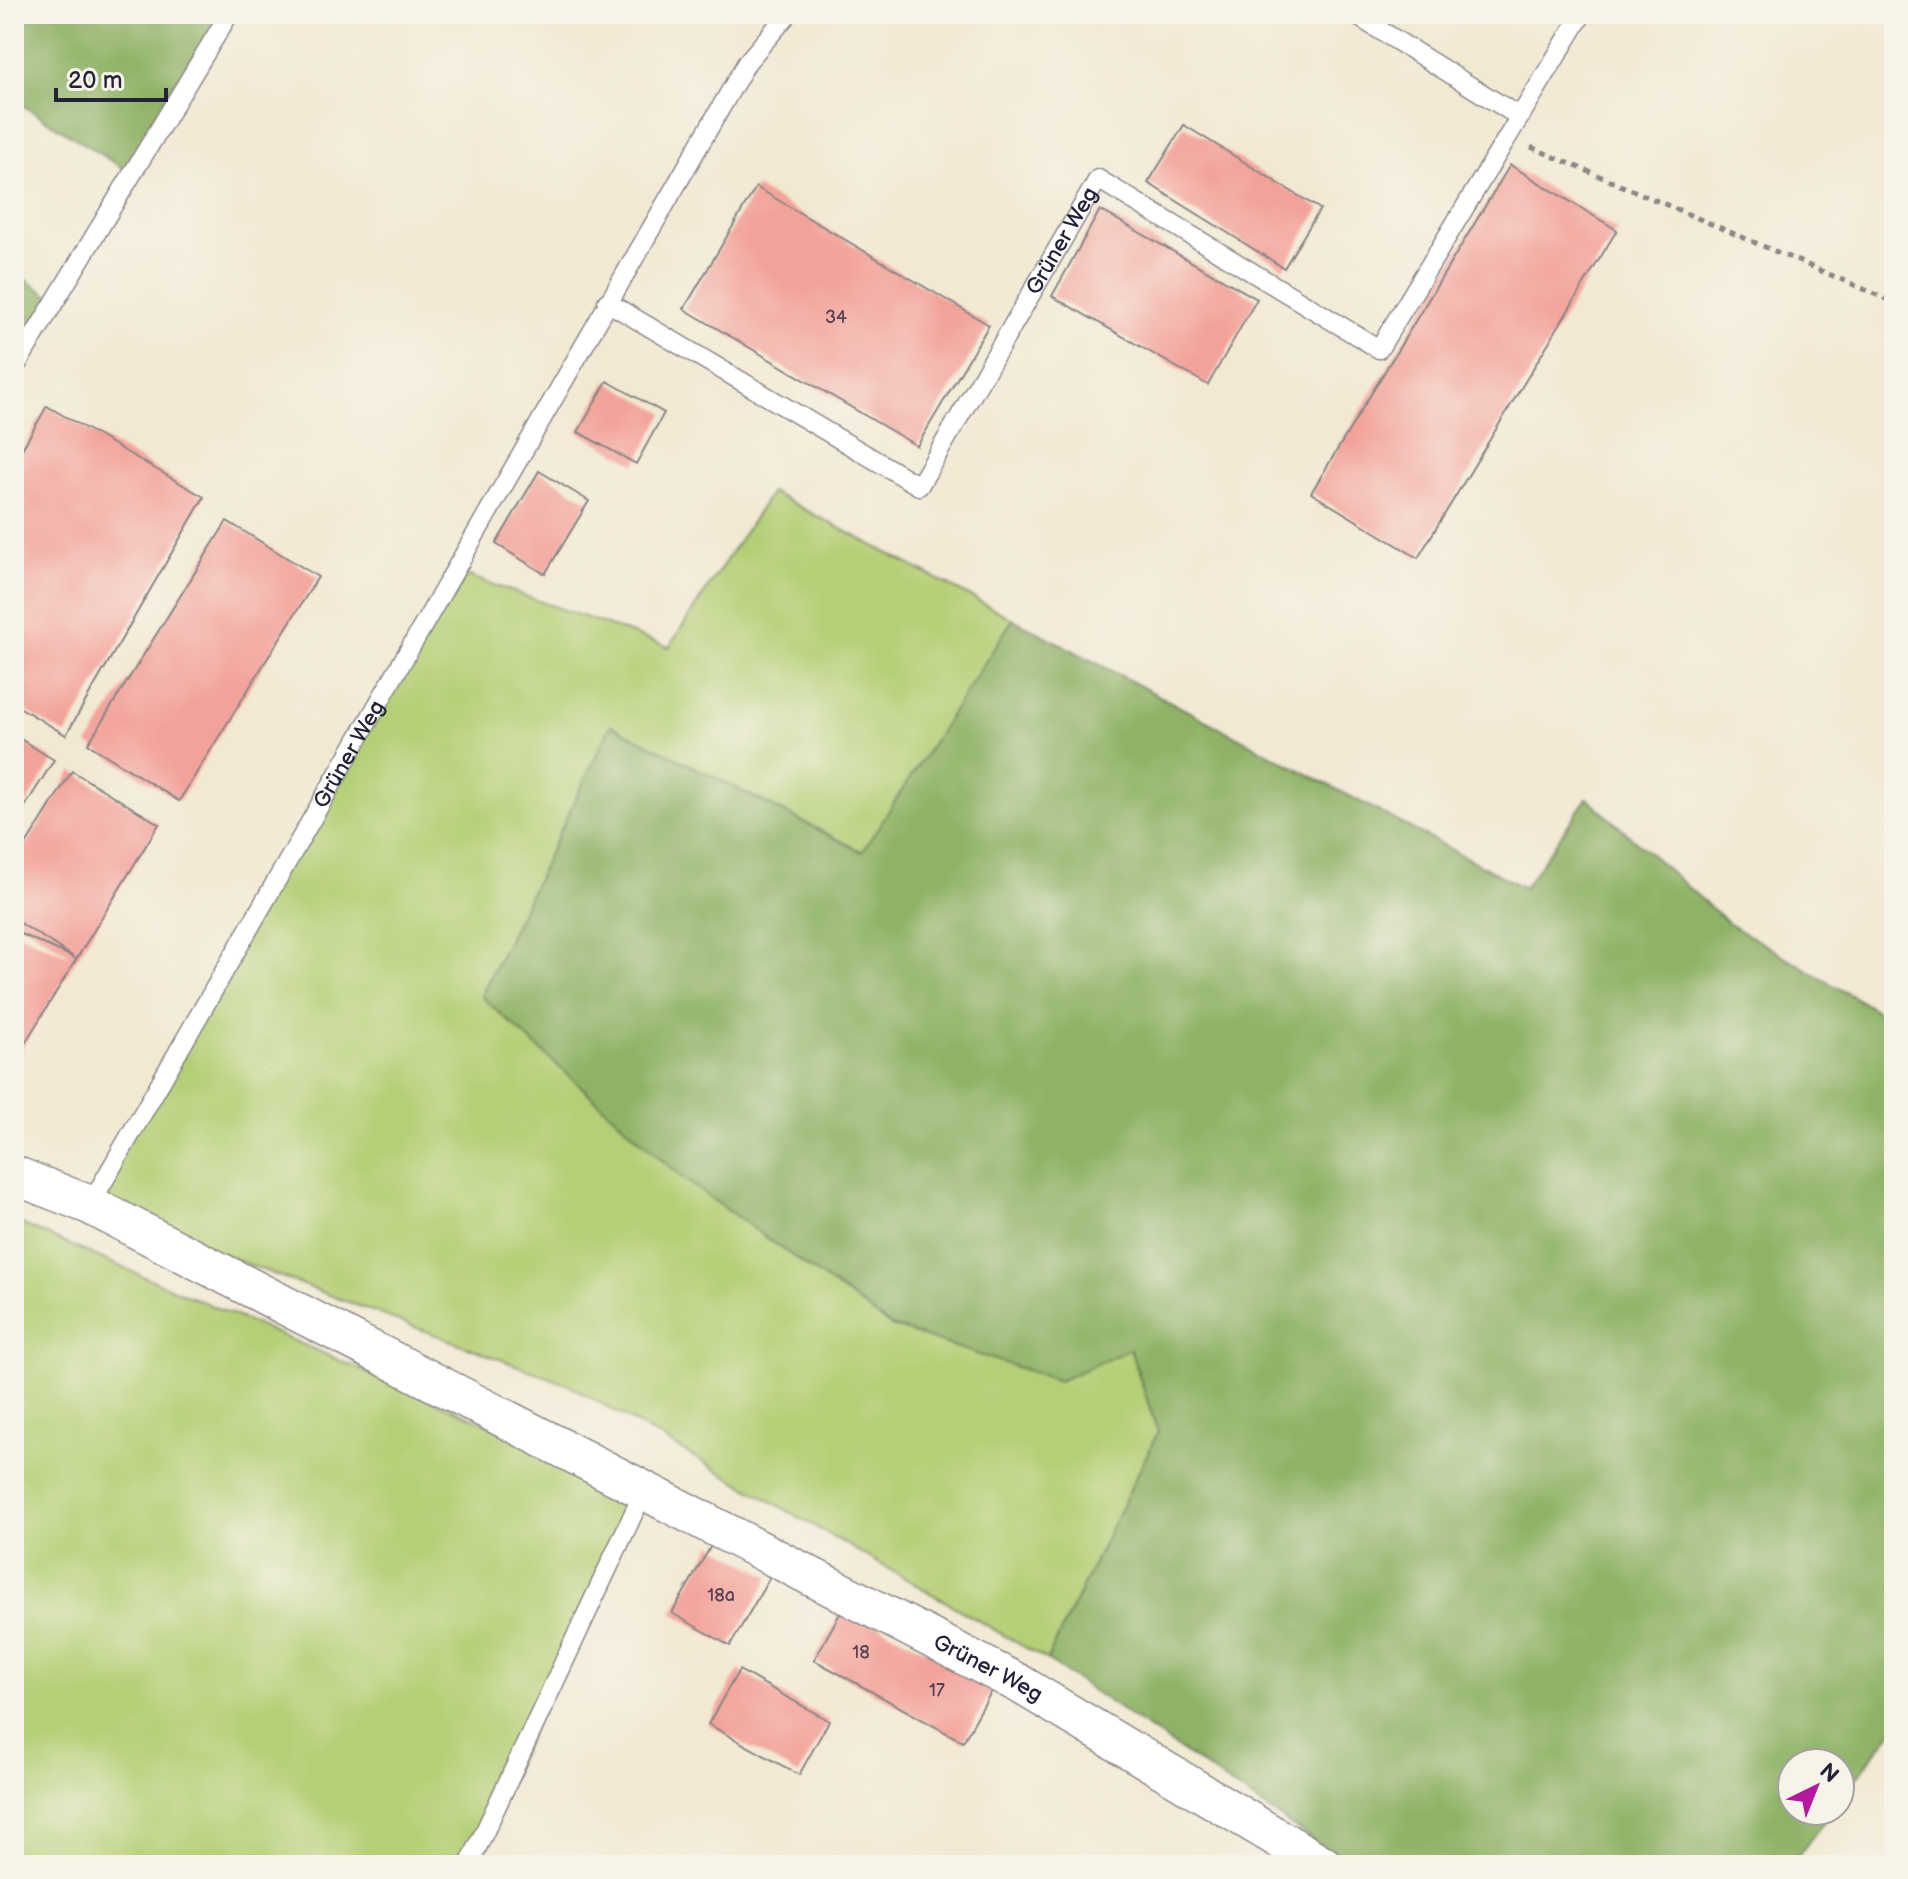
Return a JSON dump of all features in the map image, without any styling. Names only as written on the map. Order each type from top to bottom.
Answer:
[{"type":"street","name":"Grüner Weg","points":[[14,1175],[90,1205],[1018,1683],[1323,1865]]},
{"type":"lane","points":[[14,369],[229,14]]},
{"type":"lane","name":"Grüner Weg","points":[[90,1205],[747,62],[788,14]]},
{"type":"lane","points":[[1354,14],[1520,117]]},
{"type":"lane","name":"Grüner Weg","points":[[607,302],[919,486],[1098,179],[1379,349],[1582,14]]},
{"type":"lane","points":[[469,1865],[644,1491]]},
{"type":"path","points":[[1508,137],[1894,302]]},
{"type":"green space","points":[[14,14],[229,14],[131,173],[14,100]]},
{"type":"green space","points":[[14,272],[54,299],[14,345]]},
{"type":"green space","points":[[771,492],[1013,619],[863,852],[611,725],[481,996],[681,1177],[891,1326],[1130,1349],[1158,1432],[1047,1660],[569,1385],[90,1205],[454,571],[669,647]]},
{"type":"green space","points":[[1013,619],[1524,888],[1587,798],[1728,923],[1894,1021],[1894,1728],[1856,1779],[1856,1747],[1776,1747],[1776,1827],[1820,1827],[1791,1865],[1350,1865],[1047,1660],[1158,1432],[1130,1349],[1059,1381],[891,1326],[681,1177],[481,996],[611,725],[862,852]]},
{"type":"green space","points":[[14,1221],[644,1491],[469,1865],[14,1865]]},
{"type":"building","points":[[1184,125],[1320,209],[1284,268],[1148,183]]},
{"type":"building","points":[[1510,165],[1617,230],[1418,558],[1311,493]]},
{"type":"building","points":[[756,187],[989,325],[917,446],[684,309]]},
{"type":"building","points":[[1100,210],[1257,299],[1208,385],[1052,296]]},
{"type":"building","points":[[607,381],[664,413],[636,464],[578,432]]},
{"type":"building","points":[[47,406],[204,497],[66,735],[14,704],[14,463]]},
{"type":"building","points":[[539,471],[589,501],[545,574],[496,544]]},
{"type":"building","points":[[227,521],[318,577],[179,801],[88,744]]},
{"type":"building","points":[[14,735],[54,760],[14,824]]},
{"type":"building","points":[[72,771],[159,824],[14,1061],[14,931],[75,958],[14,919],[14,864]]},
{"type":"building","points":[[712,1544],[770,1577],[730,1646],[672,1613]]},
{"type":"building","points":[[843,1608],[995,1685],[963,1742],[814,1660]]},
{"type":"building","points":[[739,1670],[829,1721],[799,1775],[708,1724]]}]
